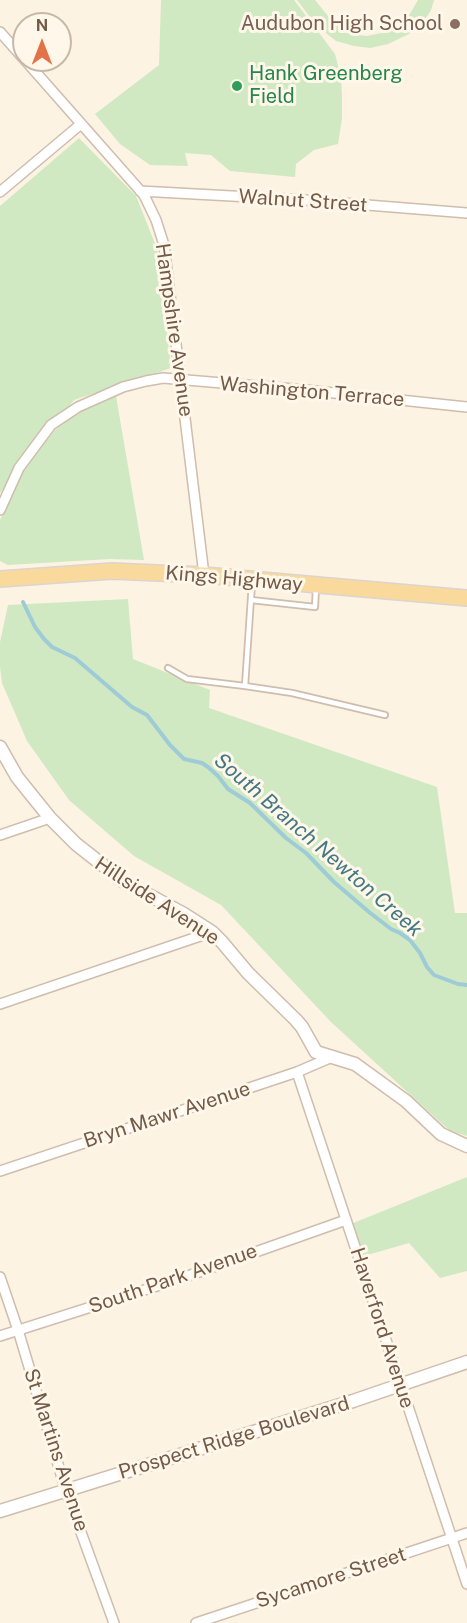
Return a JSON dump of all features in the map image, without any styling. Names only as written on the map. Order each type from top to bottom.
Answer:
[{"type":"main road","name":"Kings Highway","points":[[0,579],[112,571],[204,576],[467,598]]},
{"type":"street","name":"Hampshire Avenue","points":[[0,32],[12,45]]},
{"type":"street","name":"Hampshire Avenue","points":[[36,72],[144,195],[156,219],[164,245],[204,576]]},
{"type":"street","points":[[0,192],[81,124]]},
{"type":"street","name":"Walnut Street","points":[[140,191],[305,200],[467,213]]},
{"type":"street","name":"Washington Terrace","points":[[0,510],[19,468],[51,425],[78,407],[123,387],[164,378],[467,407]]},
{"type":"street","name":"Hillside Avenue","points":[[0,747],[17,777],[50,819],[76,844],[123,881],[212,932],[248,973],[296,1020],[316,1052],[355,1064],[406,1101],[441,1134],[467,1146]]},
{"type":"street","points":[[0,835],[50,819]]},
{"type":"street","points":[[0,1004],[212,932]]},
{"type":"street","name":"Bryn Mawr Avenue","points":[[0,1171],[297,1072],[332,1057]]},
{"type":"street","name":"Haverford Avenue","points":[[297,1072],[467,1584]]},
{"type":"street","name":"South Park Avenue","points":[[0,1336],[185,1277],[346,1220]]},
{"type":"street","name":"St Martins Avenue","points":[[0,1276],[66,1491],[114,1623]]},
{"type":"street","name":"Prospect Ridge Boulevard","points":[[0,1511],[353,1401],[467,1362]]},
{"type":"street","name":"Sycamore Street","points":[[196,1623],[467,1533]]},
{"type":"lane","points":[[245,686],[253,581]]},
{"type":"lane","points":[[250,600],[315,607],[316,586]]},
{"type":"lane","points":[[168,668],[188,679],[292,693],[385,715]]},
{"type":"green space","name":"Hank Greenberg Field","points":[[161,0],[294,0],[335,54],[341,77],[342,95],[342,118],[338,144],[314,150],[296,164],[295,177],[230,171],[211,155],[185,153],[188,166],[150,165],[120,144],[95,114],[159,65]]},
{"type":"green space","points":[[297,0],[315,0],[338,26],[367,36],[386,32],[400,24],[408,17],[418,0],[434,0],[423,23],[409,34],[388,44],[370,48],[336,41],[316,25]]},
{"type":"green space","points":[[79,138],[136,196],[158,251],[171,368],[74,400],[0,493],[0,206]]},
{"type":"green space","points":[[116,396],[144,560],[110,559],[8,565],[0,561],[0,520],[22,472],[55,430],[81,410]]},
{"type":"green space","points":[[128,599],[133,659],[210,690],[209,708],[437,787],[455,913],[467,913],[467,1136],[450,1131],[331,1022],[221,905],[134,856],[69,800],[27,741],[2,683],[0,642],[8,605]]},
{"type":"green space","points":[[467,1177],[467,1271],[440,1278],[409,1243],[357,1258],[346,1226]]},
{"type":"waterway","name":"South Branch Newton Creek","points":[[23,602],[35,627],[52,647],[75,658],[132,707],[147,715],[184,759],[202,763],[208,767],[228,789],[250,803],[369,912],[410,940],[434,975],[467,985]]},
{"type":"place","name":"Audubon High School","points":[[455,24]]},
{"type":"place","name":"Hank Greenberg Field","points":[[237,86]]}]
